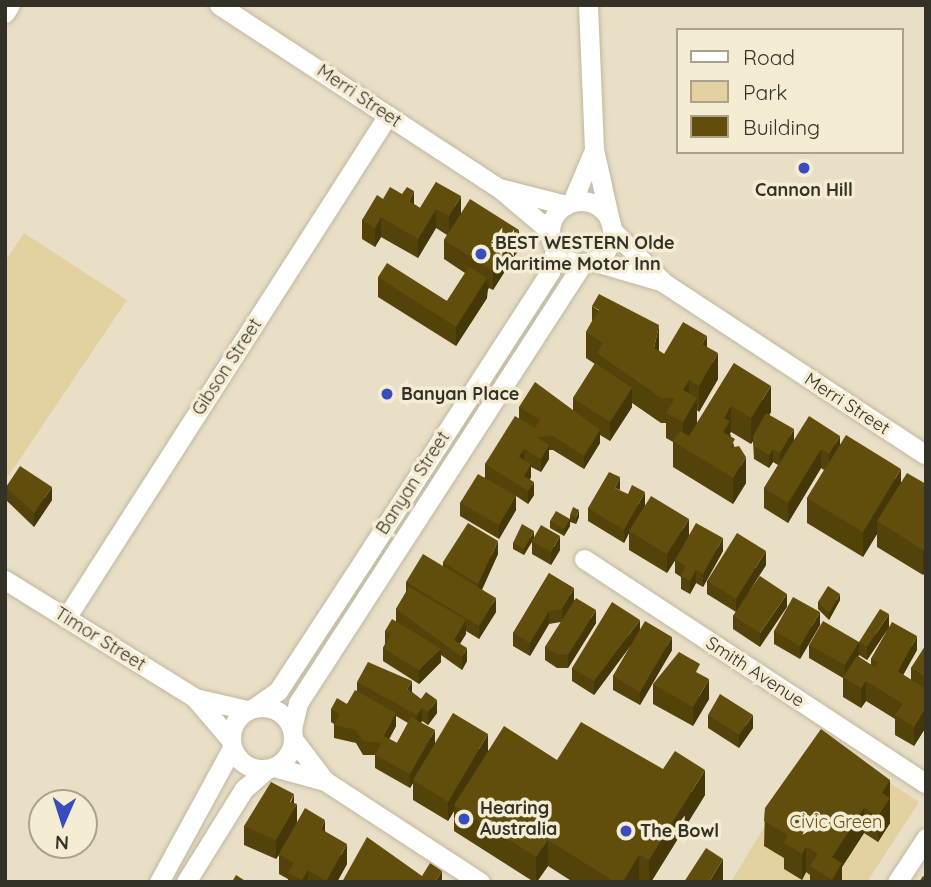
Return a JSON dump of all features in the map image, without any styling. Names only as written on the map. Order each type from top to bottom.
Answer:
[{"type":"street","points":[[5,13],[10,5]]},
{"type":"street","name":"Merri Street","points":[[219,5],[499,188],[552,239]]},
{"type":"street","points":[[588,5],[594,149],[611,225],[608,249],[587,262],[552,239],[594,149]]},
{"type":"street","name":"Gibson Street","points":[[66,618],[388,115]]},
{"type":"street","name":"Merri Street","points":[[499,188],[569,204]]},
{"type":"street","points":[[569,204],[598,205],[611,225]]},
{"type":"street","name":"Merri Street","points":[[611,225],[664,283],[926,455]]},
{"type":"street","name":"Banyan Street","points":[[251,709],[278,691],[550,272],[552,239]]},
{"type":"street","name":"Merri Street","points":[[587,262],[664,283]]},
{"type":"street","name":"Banyan Street","points":[[293,734],[298,703],[587,262]]},
{"type":"street","points":[[365,558],[384,571]]},
{"type":"street","name":"Smith Avenue","points":[[584,559],[926,784]]},
{"type":"street","name":"Timor Street","points":[[5,580],[195,698],[232,744]]},
{"type":"street","name":"Timor Street","points":[[195,698],[251,709]]},
{"type":"street","points":[[159,882],[251,709],[278,711],[325,781]]},
{"type":"street","points":[[186,882],[244,789],[288,756],[293,734]]},
{"type":"street","points":[[232,744],[247,765],[325,781],[480,882]]},
{"type":"street","points":[[897,882],[926,838]]},
{"type":"green space","points":[[24,233],[127,300],[5,481],[5,261]]},
{"type":"green space","name":"Civic Green","points":[[819,736],[919,802],[867,882],[731,882]]},
{"type":"building","points":[[436,182],[461,196],[449,216],[436,209],[418,239],[381,217],[375,228],[362,220],[377,195],[383,199],[390,187],[402,194],[407,187],[414,191],[409,201],[420,208]]},
{"type":"building","points":[[470,199],[519,230],[493,271],[444,240]]},
{"type":"building","points":[[387,263],[447,301],[469,267],[487,278],[456,327],[378,277]]},
{"type":"building","points":[[599,294],[659,325],[654,348],[664,354],[683,322],[707,336],[702,344],[718,353],[699,386],[689,380],[683,390],[697,398],[683,422],[666,413],[675,398],[661,398],[597,353],[603,343],[586,332],[599,310],[592,306]]},
{"type":"building","points":[[595,363],[632,388],[610,422],[573,398]]},
{"type":"building","points":[[734,363],[771,386],[751,418],[731,406],[724,418],[730,421],[723,432],[735,439],[730,448],[739,446],[746,457],[733,478],[673,441],[680,431],[689,436]]},
{"type":"building","points":[[535,382],[600,430],[584,456],[553,436],[536,437],[549,445],[541,459],[524,449],[519,457],[531,464],[524,476],[534,482],[528,491],[485,464],[515,416],[535,428],[540,420],[519,407]]},
{"type":"building","points":[[766,413],[794,429],[780,453],[773,449],[769,455],[754,446],[753,436]]},
{"type":"building","points":[[809,416],[840,436],[829,454],[821,449],[788,503],[764,488]]},
{"type":"building","points":[[846,435],[901,469],[863,532],[807,498]]},
{"type":"building","points":[[20,466],[52,487],[34,513],[6,487]]},
{"type":"building","points":[[609,472],[620,477],[615,488],[628,494],[632,485],[645,492],[624,530],[588,508]]},
{"type":"building","points":[[907,473],[926,484],[926,546],[923,550],[877,521]]},
{"type":"building","points":[[478,474],[516,496],[499,525],[460,503]]},
{"type":"building","points":[[651,496],[689,519],[667,554],[629,531]]},
{"type":"building","points":[[573,507],[579,510],[576,518],[570,515]]},
{"type":"building","points":[[556,511],[570,519],[564,529],[550,521]]},
{"type":"building","points":[[468,523],[498,541],[478,584],[443,562]]},
{"type":"building","points":[[696,523],[723,538],[703,574],[696,570],[690,581],[681,576],[686,566],[675,560]]},
{"type":"building","points":[[522,524],[534,531],[524,549],[513,543]]},
{"type":"building","points":[[541,525],[560,536],[551,552],[532,541]]},
{"type":"building","points":[[737,533],[766,551],[736,599],[707,581]]},
{"type":"building","points":[[423,554],[496,598],[479,626],[406,582]]},
{"type":"building","points":[[549,573],[574,588],[562,609],[549,611],[530,643],[513,633]]},
{"type":"building","points":[[760,576],[787,594],[760,633],[733,616]]},
{"type":"building","points":[[828,586],[840,594],[829,613],[818,602]]},
{"type":"building","points":[[409,587],[466,620],[454,640],[467,648],[462,657],[396,609]]},
{"type":"building","points":[[793,597],[820,612],[800,646],[774,631]]},
{"type":"building","points":[[576,598],[596,610],[568,655],[557,654],[545,647]]},
{"type":"building","points":[[612,602],[640,620],[594,681],[572,668]]},
{"type":"building","points":[[880,609],[889,614],[867,647],[859,642]]},
{"type":"building","points":[[392,619],[441,649],[419,670],[383,648],[391,634],[385,631]]},
{"type":"building","points":[[645,621],[672,637],[640,692],[613,676]]},
{"type":"building","points":[[823,621],[859,642],[845,665],[809,645]]},
{"type":"building","points":[[892,622],[917,636],[898,671],[880,660],[878,662],[871,659]]},
{"type":"building","points":[[926,646],[926,677],[911,668]]},
{"type":"building","points":[[679,652],[700,664],[696,672],[709,679],[693,707],[653,684]]},
{"type":"building","points":[[857,656],[875,667],[880,660],[926,689],[926,707],[914,727],[895,715],[903,704],[866,681],[861,688],[843,677]]},
{"type":"building","points":[[368,662],[412,681],[407,689],[421,699],[426,692],[437,700],[428,712],[422,708],[417,715],[357,682]]},
{"type":"building","points":[[355,690],[396,713],[384,736],[397,743],[411,717],[435,730],[410,774],[375,755],[382,743],[363,741],[356,730],[334,725],[340,714],[331,709],[337,698],[347,704]]},
{"type":"building","points":[[720,694],[753,715],[739,735],[708,715]]},
{"type":"building","points":[[453,713],[488,734],[448,802],[413,780]]},
{"type":"building","points":[[581,722],[663,769],[675,751],[705,770],[649,860],[639,855],[623,882],[615,882],[548,840],[536,857],[454,805],[504,726],[557,760]]},
{"type":"building","points":[[821,729],[890,780],[882,793],[890,798],[878,816],[864,808],[832,857],[842,863],[832,880],[810,866],[818,853],[806,847],[802,854],[784,843],[788,835],[764,821],[765,808]]},
{"type":"building","points":[[271,782],[294,794],[290,802],[297,804],[276,840],[244,826]]},
{"type":"building","points":[[305,808],[325,820],[321,829],[347,844],[326,881],[308,870],[302,880],[288,873],[294,863],[279,854]]},
{"type":"building","points":[[367,837],[422,876],[430,863],[442,871],[435,882],[342,882]]},
{"type":"building","points":[[706,848],[723,859],[709,882],[684,882]]},
{"type":"building","points":[[236,875],[247,882],[232,882]]},
{"type":"place","name":"Cannon Hill","points":[[804,168]]},
{"type":"place","name":"BEST WESTERN Olde Maritime Motor Inn","points":[[481,254]]},
{"type":"place","name":"Banyan Place","points":[[387,394]]},
{"type":"place","name":"Hearing Australia","points":[[464,819]]},
{"type":"place","name":"The Bowl","points":[[626,831]]}]
